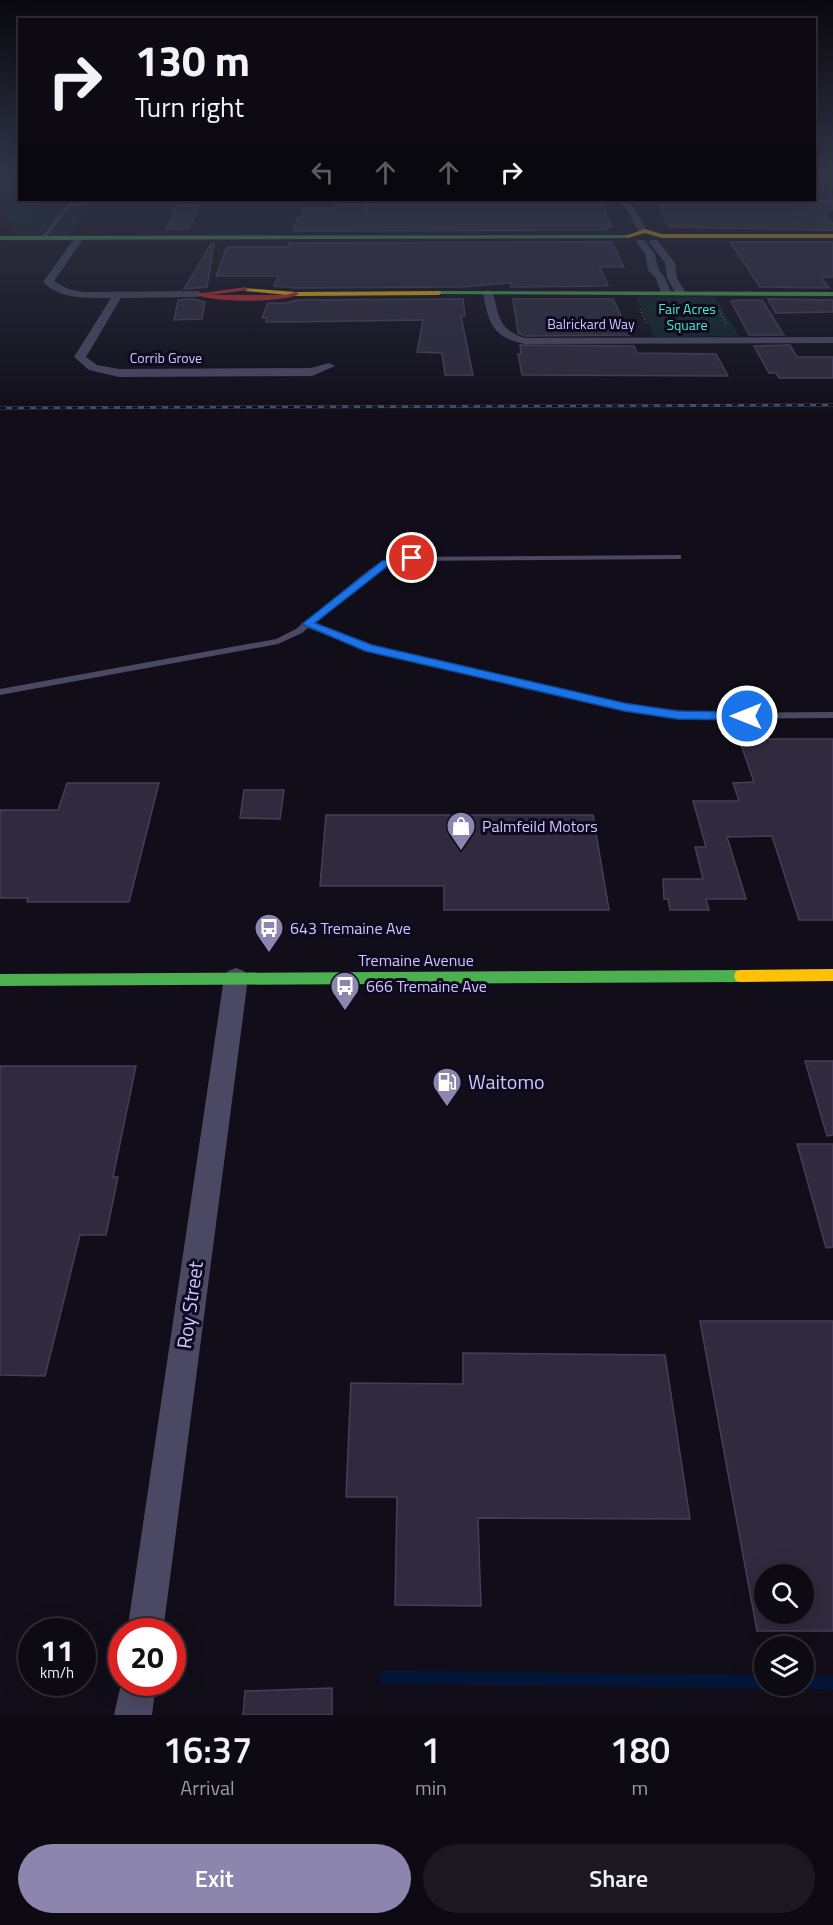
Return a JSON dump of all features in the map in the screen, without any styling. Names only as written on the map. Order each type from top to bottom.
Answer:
[{"type":"street","name":"Balrickard Way","points":[[67,255],[48,282],[65,292],[118,295],[198,294],[213,297],[286,297],[296,294],[673,292],[833,294]]},
{"type":"street","points":[[650,255],[653,270],[673,292]]},
{"type":"street","points":[[664,255],[669,260],[674,272],[673,292]]},
{"type":"street","name":"Balrickard Way","points":[[488,293],[496,327],[503,335],[524,341],[833,340]]},
{"type":"street","name":"Corrib Grove","points":[[118,295],[80,357],[86,365],[98,370],[119,373],[312,372],[329,366]]},
{"type":"street","name":"Tremaine Avenue","points":[[0,980],[833,975]]},
{"type":"street","name":"Roy Street","points":[[147,1618],[236,978]]},
{"type":"street","points":[[133,1715],[136,1696]]},
{"type":"lane","points":[[0,692],[278,641],[307,624],[373,571],[395,559],[678,557]]},
{"type":"lane","points":[[307,624],[369,648],[624,707],[704,716],[833,715]]},
{"type":"path","points":[[718,308],[728,327]]},
{"type":"path","points":[[640,309],[648,327]]},
{"type":"green space","name":"Fair Acres Square","points":[[636,297],[715,297],[739,336],[655,337]]},
{"type":"building","points":[[204,255],[212,255],[207,287],[184,289]]},
{"type":"building","points":[[224,255],[618,255],[624,267],[600,267],[608,286],[511,287],[511,283],[462,287],[296,288],[274,286],[278,276],[216,276]]},
{"type":"building","points":[[739,255],[833,255],[833,277],[821,277],[829,288],[760,287]]},
{"type":"building","points":[[193,299],[205,302],[202,319],[174,320],[178,300]]},
{"type":"building","points":[[463,299],[465,316],[461,316],[473,375],[445,375],[442,353],[417,352],[423,320],[266,322],[267,318],[262,318],[268,303],[286,303],[297,300]]},
{"type":"building","points":[[513,299],[613,299],[630,335],[525,336],[518,333]]},
{"type":"building","points":[[768,299],[833,300],[833,312],[776,313]]},
{"type":"building","points":[[762,300],[784,335],[749,335],[731,301]]},
{"type":"building","points":[[520,345],[634,346],[637,353],[716,354],[728,376],[522,375],[518,354],[521,354]]},
{"type":"building","points":[[790,345],[797,357],[833,357],[833,378],[779,378],[776,373],[769,373],[754,346]]},
{"type":"building","points":[[739,739],[833,739],[833,920],[799,920],[772,836],[727,837],[746,899],[706,899],[709,910],[670,910],[668,899],[664,899],[663,879],[703,879],[695,847],[706,847],[693,801],[739,801],[733,783],[754,782]]},
{"type":"building","points":[[67,783],[159,783],[129,902],[27,902],[28,898],[0,898],[0,810],[58,810]]},
{"type":"building","points":[[244,790],[284,790],[280,819],[240,818]]},
{"type":"building","name":"Palmfeild Motors","points":[[326,815],[593,815],[609,910],[444,910],[444,886],[320,886]]},
{"type":"building","points":[[805,1061],[833,1061],[833,1135],[827,1136]]},
{"type":"building","points":[[0,1066],[136,1066],[113,1177],[118,1177],[106,1235],[80,1235],[45,1376],[0,1375]]},
{"type":"building","points":[[797,1144],[833,1144],[833,1247],[826,1248]]},
{"type":"building","points":[[700,1321],[833,1321],[833,1631],[757,1631],[756,1624],[814,1624],[814,1564],[754,1564],[754,1615]]},
{"type":"building","points":[[463,1353],[665,1355],[690,1519],[478,1518],[481,1606],[395,1605],[397,1497],[346,1497],[351,1383],[463,1384]]},
{"type":"building","points":[[332,1688],[332,1715],[243,1715],[245,1691]]},
{"type":"waterway","points":[[386,1677],[754,1682]]},
{"type":"waterway","points":[[814,1682],[833,1683]]},
{"type":"railway","points":[[0,408],[833,405]]},
{"type":"traffic: fast","points":[[439,293],[833,294]]},
{"type":"traffic: fast","points":[[0,980],[741,976]]},
{"type":"traffic: slow","points":[[246,289],[296,294],[439,293]]},
{"type":"traffic: slow","points":[[741,976],[833,975]]},
{"type":"traffic: jam","points":[[246,289],[198,294],[213,297],[286,297],[296,294]]},
{"type":"place","name":"Palmfeild Motors","points":[[461,852]]},
{"type":"place","name":"643 Tremaine Ave","points":[[269,954]]},
{"type":"place","name":"666 Tremaine Ave","points":[[345,1012]]},
{"type":"place","name":"Waitomo","points":[[447,1108]]},
{"type":"route","points":[[412,558],[395,559],[373,571],[307,624],[369,648],[624,707],[677,715],[747,716]]}]
